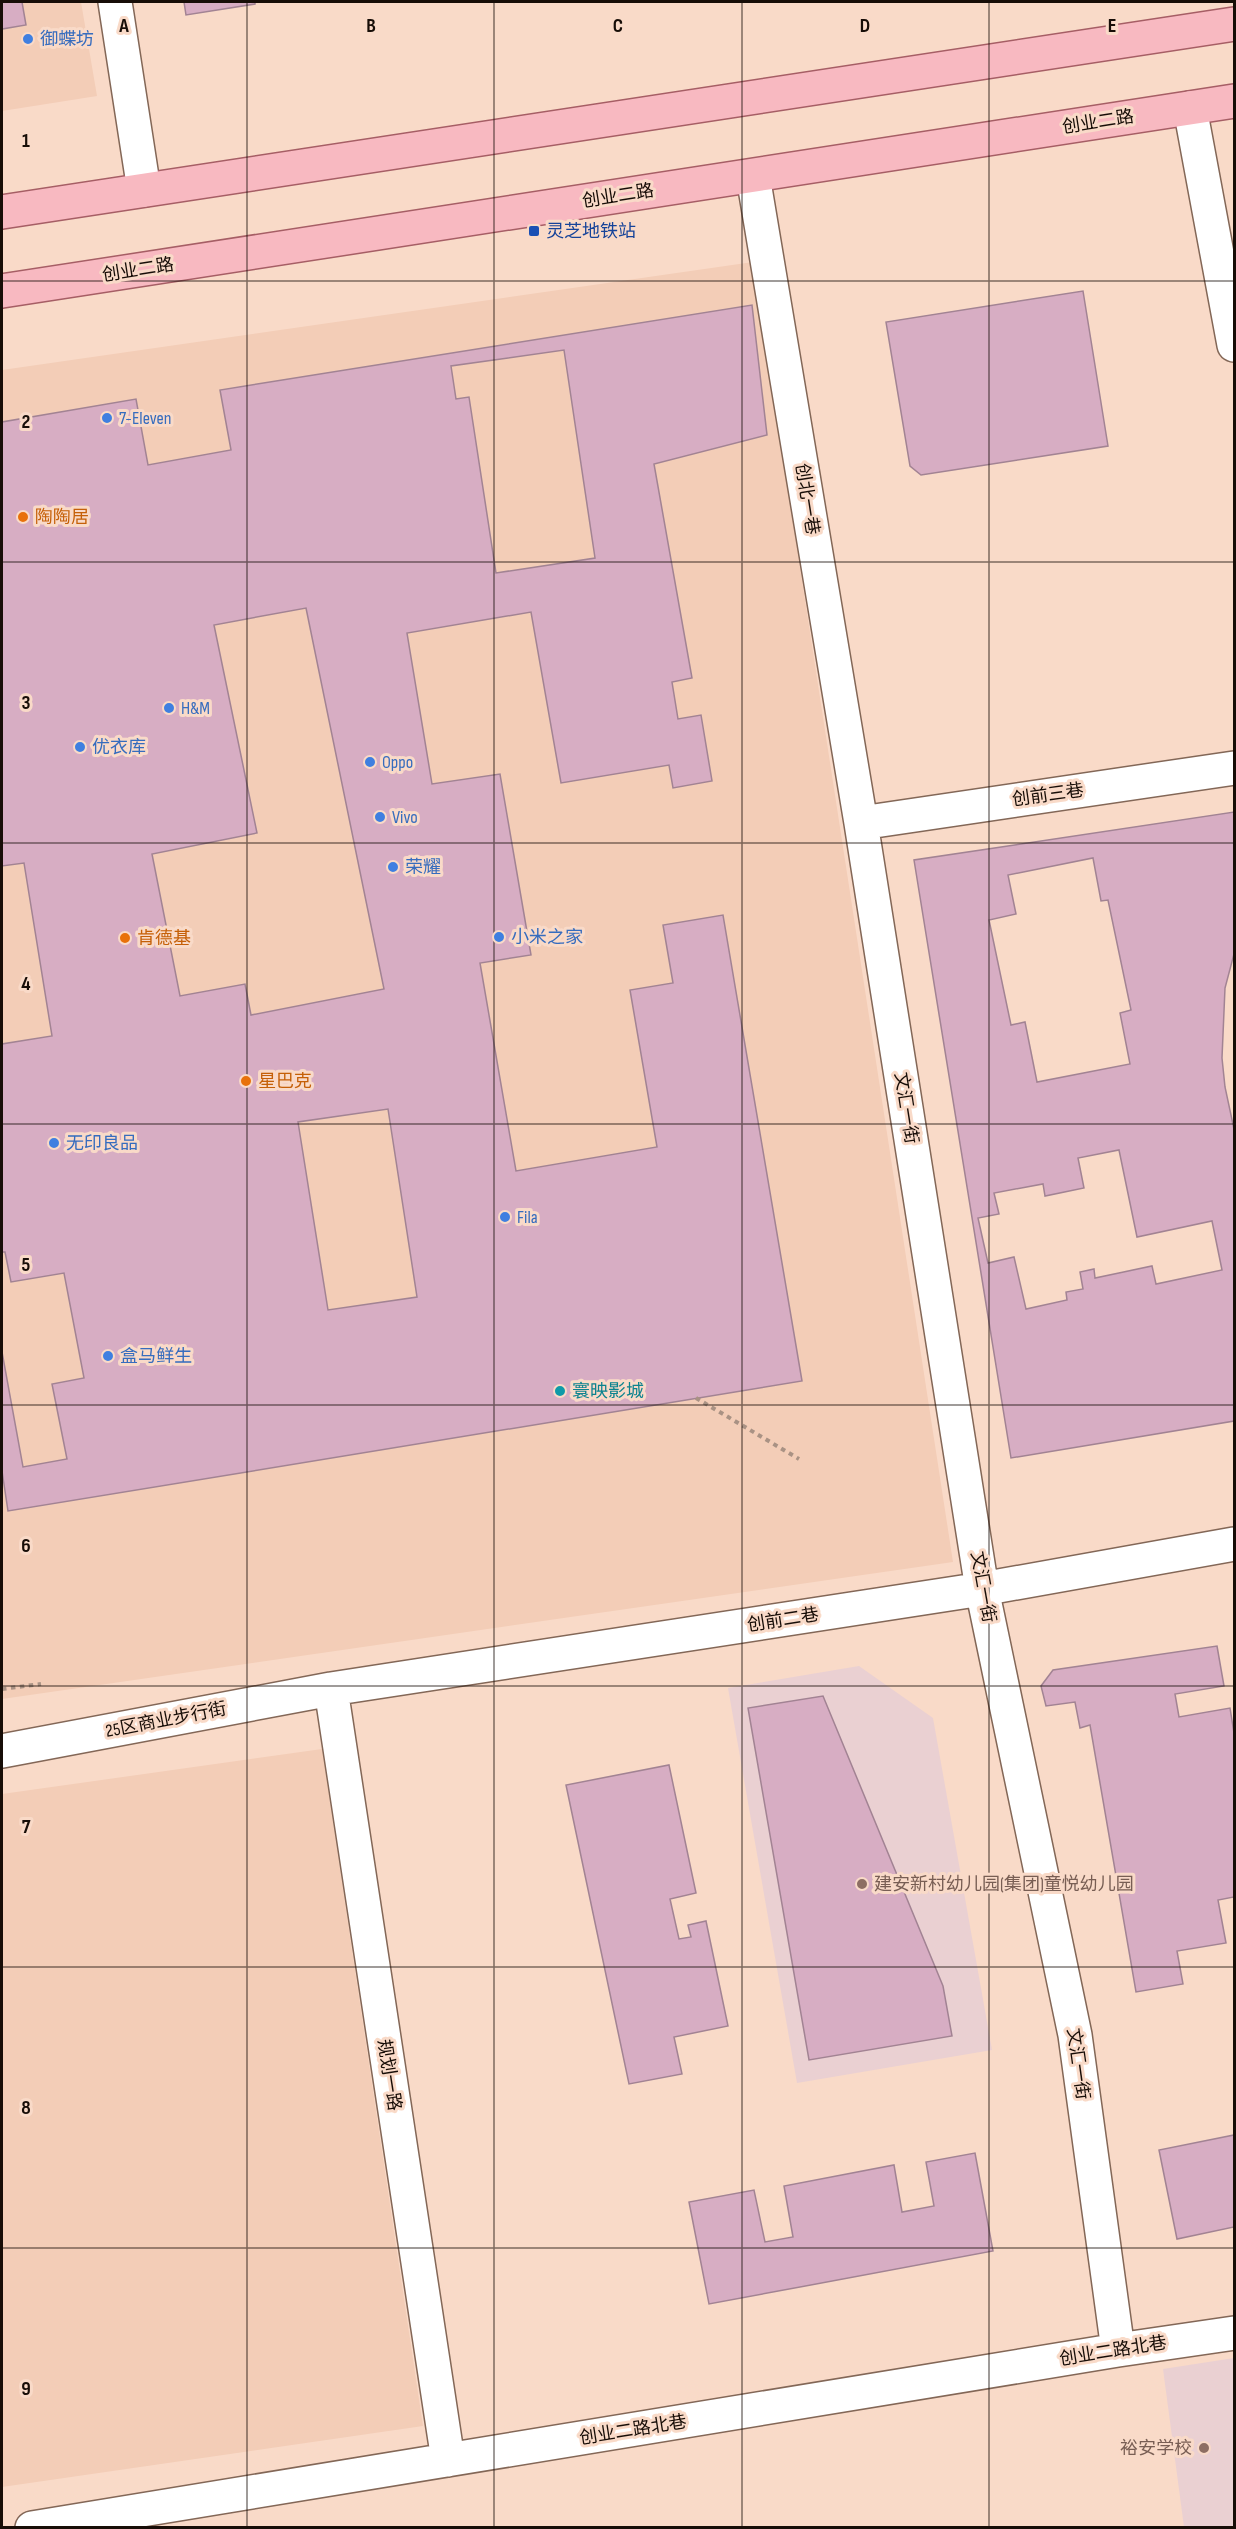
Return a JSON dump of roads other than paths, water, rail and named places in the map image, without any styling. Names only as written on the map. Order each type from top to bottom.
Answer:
[{"type":"main road","points":[[2,212],[1234,24]]},
{"type":"main road","name":"创业二路","points":[[2,291],[1234,101]]},
{"type":"street","points":[[115,2],[144,190]]},
{"type":"street","points":[[1190,108],[1234,345]]},
{"type":"street","name":"创北一巷","points":[[753,176],[861,823]]},
{"type":"street","name":"创前三巷","points":[[861,823],[1234,768]]},
{"type":"street","name":"文汇一街","points":[[861,823],[982,1589],[1075,2035],[1118,2350]]},
{"type":"street","name":"创前二巷","points":[[331,1689],[982,1589],[1234,1544]]},
{"type":"street","name":"25区商业步行街","points":[[2,1750],[331,1689]]},
{"type":"street","name":"规划一路","points":[[331,1689],[448,2460]]},
{"type":"street","name":"创业二路北巷","points":[[32,2528],[1234,2332]]},
{"type":"place","name":"御蝶坊","points":[[28,39]]},
{"type":"place","name":"灵芝地铁站","points":[[534,231]]},
{"type":"place","name":"7-Eleven","points":[[107,418]]},
{"type":"place","name":"陶陶居","points":[[23,517]]},
{"type":"place","name":"H&M","points":[[169,708]]},
{"type":"place","name":"优衣库","points":[[80,747]]},
{"type":"place","name":"Oppo","points":[[370,762]]},
{"type":"place","name":"Vivo","points":[[380,817]]},
{"type":"place","name":"荣耀","points":[[393,867]]},
{"type":"place","name":"小米之家","points":[[499,937]]},
{"type":"place","name":"肯德基","points":[[125,938]]},
{"type":"place","name":"星巴克","points":[[246,1081]]},
{"type":"place","name":"无印良品","points":[[54,1143]]},
{"type":"place","name":"Fila","points":[[505,1217]]},
{"type":"place","name":"盒马鲜生","points":[[108,1356]]},
{"type":"place","name":"寰映影城","points":[[560,1391]]},
{"type":"place","name":"建安新村幼儿园(集团)童悦幼儿园","points":[[862,1884]]},
{"type":"place","name":"裕安学校","points":[[1204,2448]]}]
